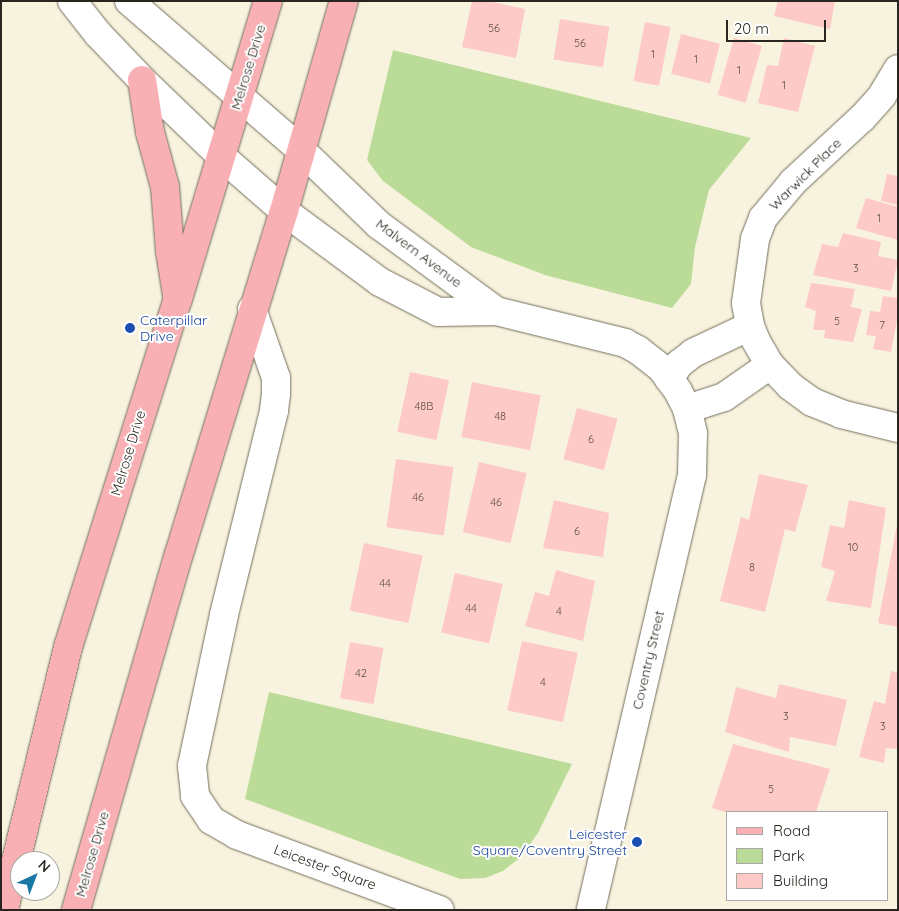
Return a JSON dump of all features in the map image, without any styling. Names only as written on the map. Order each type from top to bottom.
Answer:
[{"type":"main road","name":"Melrose Drive","points":[[4,910],[68,647],[178,299],[268,1]]},
{"type":"main road","name":"Melrose Drive","points":[[76,910],[252,309],[302,151],[344,1]]},
{"type":"main road","points":[[142,80],[150,132],[165,188],[170,250],[178,299]]},
{"type":"street","points":[[72,1],[98,34],[142,80],[221,156],[284,210]]},
{"type":"street","points":[[129,1],[302,151]]},
{"type":"street","name":"Warwick Place","points":[[750,326],[746,303],[747,288],[755,239],[762,218],[793,182],[862,118],[882,96],[898,68]]},
{"type":"street","name":"Malvern Avenue","points":[[302,151],[385,230],[496,311]]},
{"type":"street","name":"Malvern Avenue","points":[[284,210],[380,282],[438,312],[496,311],[625,343],[647,356],[670,379],[687,409]]},
{"type":"street","name":"Leicester Square","points":[[252,309],[276,378],[274,411],[224,615],[192,766],[195,796],[211,820],[237,835],[440,910]]},
{"type":"street","points":[[670,379],[679,364],[694,353],[750,326],[770,365],[790,386],[812,402],[848,416],[898,428]]},
{"type":"street","points":[[687,409],[724,397],[770,365]]},
{"type":"street","name":"Coventry Street","points":[[592,910],[692,475],[694,446],[687,409]]},
{"type":"green space","points":[[393,50],[751,138],[709,190],[695,247],[691,284],[672,308],[545,275],[471,247],[383,181],[367,160]]},
{"type":"green space","points":[[269,692],[572,764],[538,833],[521,857],[503,871],[485,878],[460,879],[245,799]]},
{"type":"building","points":[[472,1],[488,1],[525,9],[516,58],[462,47]]},
{"type":"building","points":[[778,1],[835,1],[830,29],[774,16]]},
{"type":"building","points":[[560,19],[609,27],[603,67],[554,59]]},
{"type":"building","points":[[645,22],[671,27],[659,86],[634,81]]},
{"type":"building","points":[[681,34],[720,44],[710,83],[671,74]]},
{"type":"building","points":[[734,38],[762,46],[746,103],[718,95]]},
{"type":"building","points":[[784,38],[815,46],[798,112],[758,103],[767,65],[778,66]]},
{"type":"building","points":[[887,174],[898,176],[898,205],[881,201]]},
{"type":"building","points":[[866,198],[898,207],[898,240],[856,228]]},
{"type":"building","points":[[843,233],[881,242],[878,256],[898,260],[891,291],[813,275],[822,244],[838,247]]},
{"type":"building","points":[[811,283],[855,289],[851,307],[862,309],[853,342],[824,338],[825,330],[813,330],[816,311],[805,307]]},
{"type":"building","points":[[883,296],[898,298],[898,314],[891,352],[873,349],[876,336],[866,335],[870,311],[880,312]]},
{"type":"building","points":[[410,372],[449,380],[436,440],[397,432]]},
{"type":"building","points":[[472,382],[541,395],[530,450],[461,437]]},
{"type":"building","points":[[577,408],[618,419],[604,470],[563,459]]},
{"type":"building","points":[[396,459],[453,467],[444,535],[386,527]]},
{"type":"building","points":[[479,462],[527,473],[511,543],[463,532]]},
{"type":"building","points":[[759,474],[808,485],[795,532],[785,529],[765,612],[720,601],[741,517],[749,520]]},
{"type":"building","points":[[554,500],[609,513],[603,557],[543,548]]},
{"type":"building","points":[[849,500],[886,508],[871,608],[826,601],[835,571],[821,567],[830,525],[844,528]]},
{"type":"building","points":[[898,525],[898,627],[878,623]]},
{"type":"building","points":[[364,543],[423,555],[408,623],[350,610]]},
{"type":"building","points":[[556,570],[595,581],[583,641],[525,626],[535,592],[549,596]]},
{"type":"building","points":[[455,573],[503,584],[489,643],[441,632]]},
{"type":"building","points":[[522,641],[578,653],[563,722],[507,710]]},
{"type":"building","points":[[350,642],[383,648],[374,704],[340,698]]},
{"type":"building","points":[[891,671],[898,673],[898,749],[886,748],[884,763],[859,757],[874,701],[885,704]]},
{"type":"building","points":[[779,684],[847,700],[836,746],[790,737],[789,752],[725,732],[736,687],[776,698]]},
{"type":"building","points":[[733,744],[830,769],[816,811],[726,812],[712,808]]},
{"type":"place","name":"Caterpillar Drive","points":[[130,328]]},
{"type":"place","name":"Leicester Square/Coventry Street","points":[[637,842]]}]
